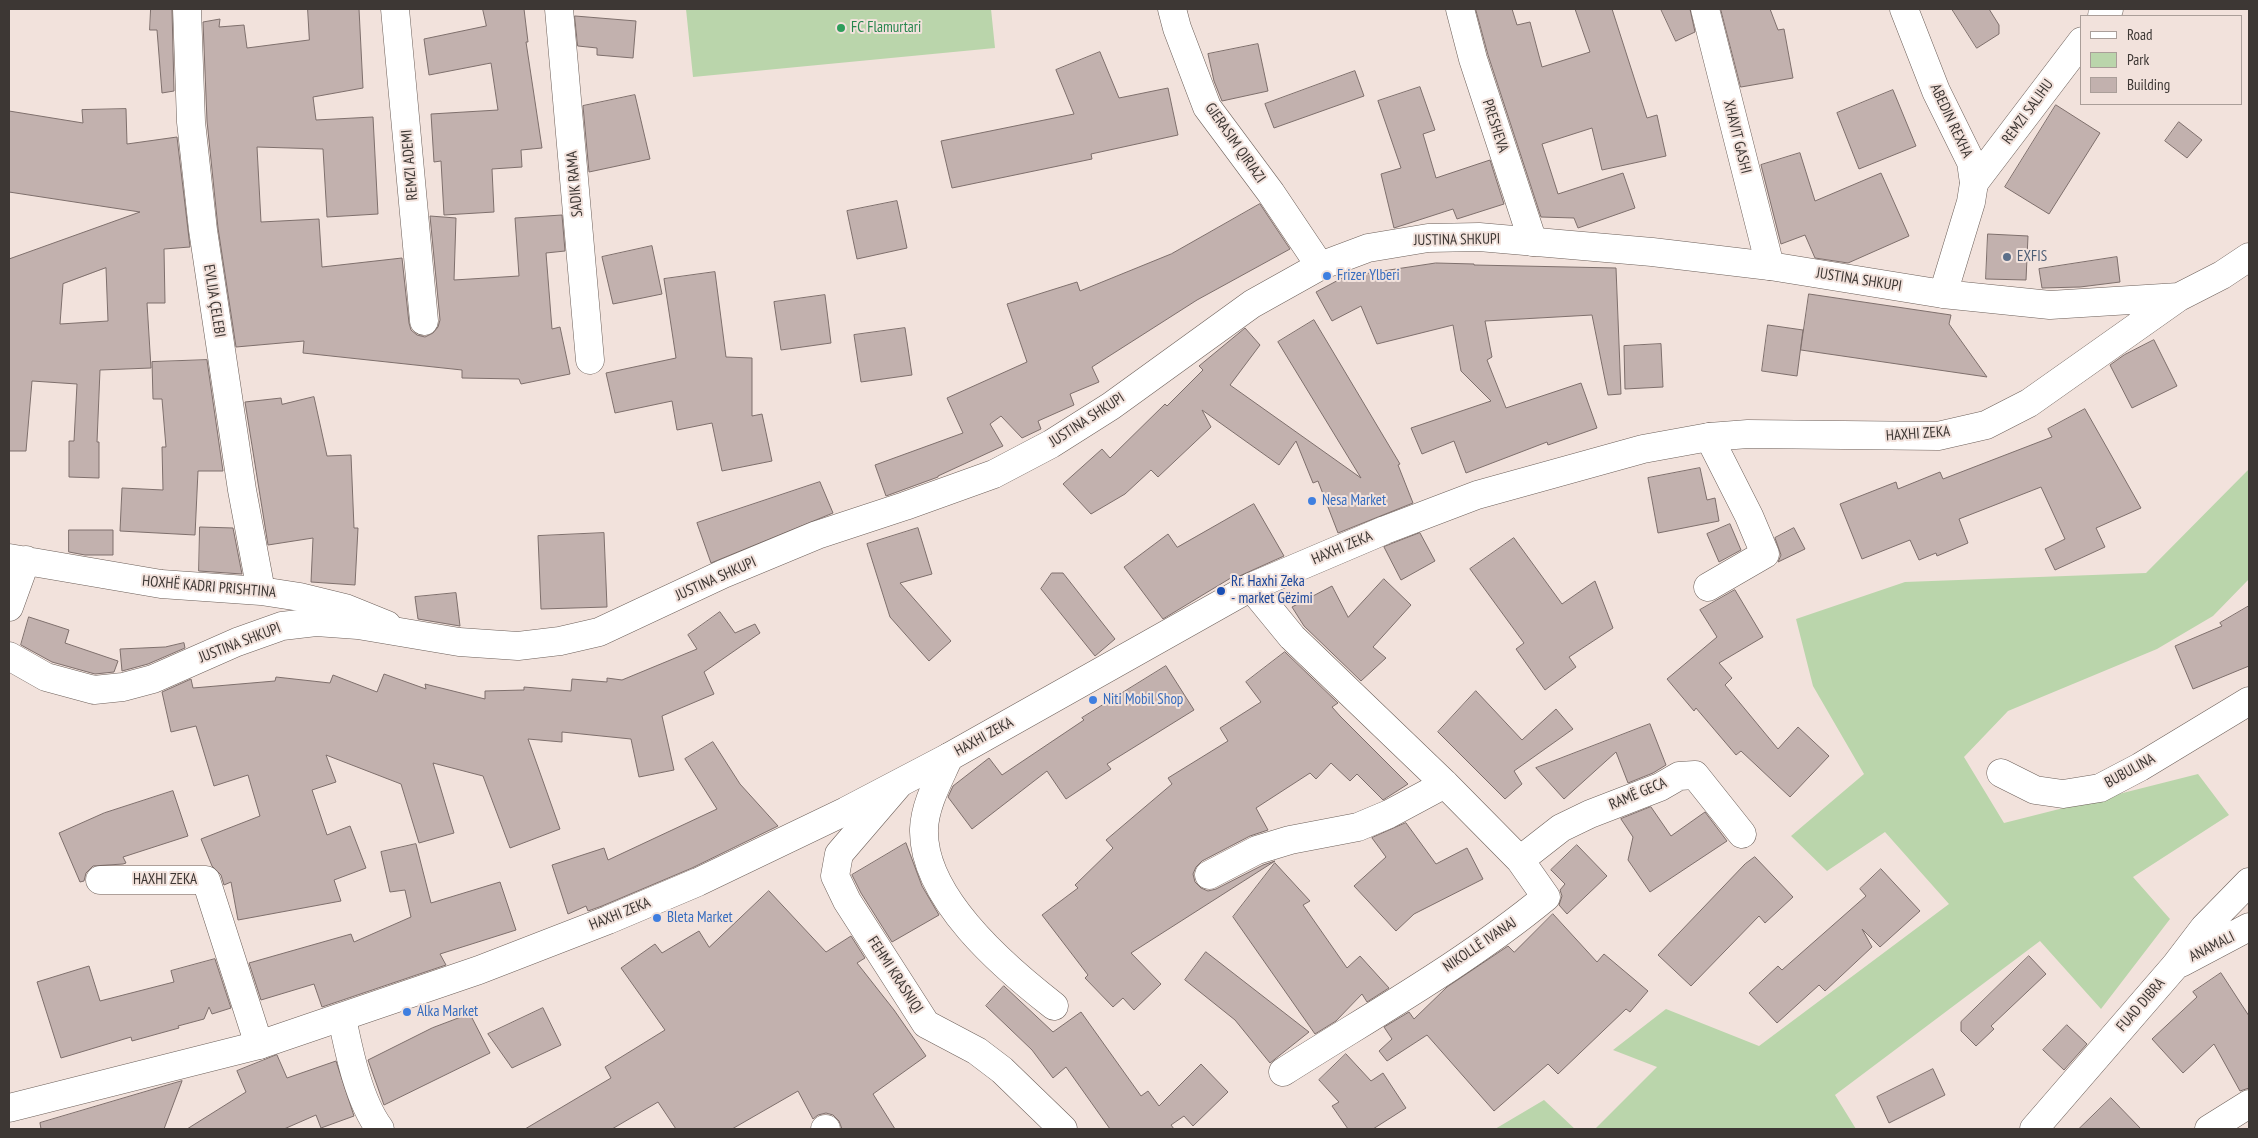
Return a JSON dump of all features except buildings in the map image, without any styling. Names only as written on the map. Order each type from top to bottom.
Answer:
[{"type":"street","name":"EVLIJA ÇELEBI","points":[[187,9],[191,122],[203,230],[242,490],[261,591]]},
{"type":"street","name":"REMZI ADEMI","points":[[395,9],[424,321]]},
{"type":"street","name":"SADIK RAMA","points":[[559,9],[590,360]]},
{"type":"street","name":"GJERASIM QIRIAZI","points":[[1172,9],[1177,28],[1207,107],[1271,194],[1320,266]]},
{"type":"street","name":"PRESHEVA","points":[[1460,9],[1473,59],[1533,242]]},
{"type":"street","name":"XHAVIT GASHI","points":[[1704,9],[1770,266]]},
{"type":"street","name":"ABEDIN REXHA","points":[[1904,9],[1936,91],[1971,162],[1974,183],[1972,202],[1943,294]]},
{"type":"street","name":"REMZI SALIHU","points":[[1974,183],[2080,44]]},
{"type":"street","name":"JUSTINA SHKUPI","points":[[9,656],[46,678],[94,690],[123,687],[153,679],[237,642],[282,626],[316,622],[358,625],[459,642],[518,646],[560,641],[599,632],[724,574],[817,535],[994,474],[1051,444],[1111,406],[1252,304],[1320,266],[1368,248],[1428,238],[1479,236],[1770,266],[1943,294],[2050,305],[2095,304],[2178,297]]},
{"type":"street","points":[[2178,297],[2222,275],[2249,257]]},
{"type":"street","name":"HAXHI ZEKA","points":[[9,1108],[259,1044],[342,1018],[479,970],[617,916],[698,882],[900,784],[1251,587],[1385,530],[1477,495],[1643,449],[1709,437],[1748,434],[1938,436],[1986,425],[2029,403],[2178,297]]},
{"type":"street","points":[[1708,586],[1765,554],[1749,516],[1709,437]]},
{"type":"street","name":"HOXHË KADRI PRISHTINA","points":[[17,559],[102,576],[161,584],[261,591],[345,608],[405,633]]},
{"type":"street","points":[[9,607],[17,559]]},
{"type":"street","name":"NIKOLLË IVANAJ","points":[[1251,587],[1292,636],[1445,784],[1520,860],[1546,897],[1518,920],[1462,958],[1283,1072]]},
{"type":"street","name":"BUBULINA","points":[[2001,773],[2035,790],[2063,794],[2100,788],[2249,701]]},
{"type":"street","points":[[949,757],[930,800],[924,830],[929,863],[947,897],[978,939],[1012,974],[1054,1006]]},
{"type":"street","name":"RAMË GECA","points":[[1520,860],[1561,828],[1590,814],[1660,787],[1679,776],[1695,775],[1742,834]]},
{"type":"street","name":"FEHMI KRASNIQI","points":[[900,784],[839,854],[835,876],[847,901],[926,1024],[977,1051],[1002,1070],[1063,1129]]},
{"type":"street","points":[[1208,875],[1258,850],[1282,842],[1358,827],[1389,814],[1445,784]]},
{"type":"street","name":"HAXHI ZEKA","points":[[100,880],[206,880],[259,1044]]},
{"type":"street","name":"FUAD DIBRA","points":[[2034,1129],[2175,966],[2204,928],[2249,882]]},
{"type":"street","name":"ANAMALI","points":[[2175,966],[2249,927]]},
{"type":"street","points":[[342,1018],[352,1063],[374,1121],[380,1129]]},
{"type":"street","points":[[2209,1129],[2249,1104]]},
{"type":"green space","name":"FC Flamurtari","points":[[686,9],[991,9],[995,48],[693,77]]},
{"type":"green space","points":[[2249,469],[2249,579],[2213,616],[2157,649],[2008,711],[1964,757],[2004,823],[2198,774],[2229,815],[2133,877],[2170,919],[2101,1009],[2040,941],[1835,1095],[1856,1129],[1595,1129],[1657,1067],[1613,1050],[1666,1009],[1759,1046],[1949,904],[1885,832],[1827,871],[1791,836],[1864,774],[1813,686],[1796,619],[1905,582],[2146,573]]},
{"type":"green space","points":[[1544,1100],[1575,1129],[1495,1129]]},
{"type":"place","name":"FC Flamurtari","points":[[841,28]]},
{"type":"place","name":"EXFIS","points":[[2007,257]]},
{"type":"place","name":"Frizer Ylberi","points":[[1327,276]]},
{"type":"place","name":"Nesa Market","points":[[1312,501]]},
{"type":"place","name":"Rr. Haxhi Zeka - market Gëzimi","points":[[1221,591]]},
{"type":"place","name":"Niti Mobil Shop","points":[[1093,700]]},
{"type":"place","name":"Bleta Market","points":[[657,918]]},
{"type":"place","name":"Alka Market","points":[[407,1012]]}]
